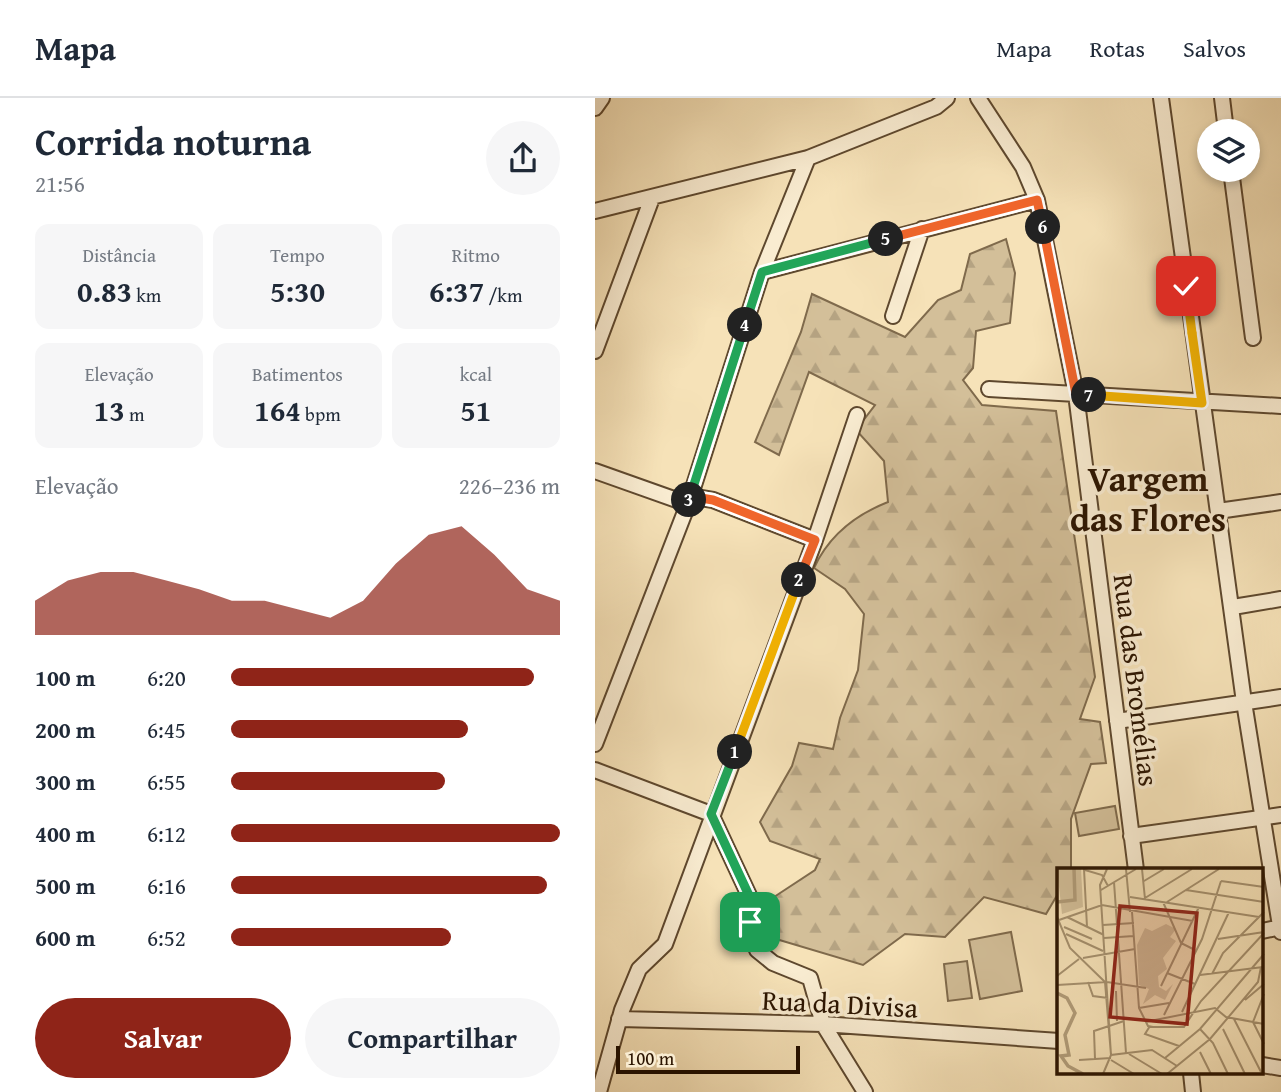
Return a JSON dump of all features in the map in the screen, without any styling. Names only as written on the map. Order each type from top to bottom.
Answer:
[{"type":"street","points":[[595,108],[602,98]]},
{"type":"street","points":[[595,211],[808,158],[936,107],[947,98]]},
{"type":"street","name":"Rua das Bromélias","points":[[978,98],[1023,167],[1037,200],[1076,394],[1136,868]]},
{"type":"street","points":[[1161,98],[1244,702],[1281,929],[1263,931]]},
{"type":"street","points":[[1222,98],[1225,119]]},
{"type":"street","points":[[595,744],[688,504],[762,272],[808,158]]},
{"type":"street","points":[[1233,182],[1253,338]]},
{"type":"street","points":[[595,351],[652,198]]},
{"type":"street","points":[[762,272],[1037,200]]},
{"type":"street","points":[[893,316],[922,229]]},
{"type":"street","points":[[989,389],[1281,406]]},
{"type":"street","points":[[599,1092],[619,1019],[639,969],[665,944],[711,814],[815,540],[857,415]]},
{"type":"street","points":[[595,471],[688,504],[701,498],[713,500],[815,540]]},
{"type":"street","points":[[1219,511],[1281,502]]},
{"type":"street","points":[[1233,607],[1281,599]]},
{"type":"street","points":[[1117,721],[1281,697]]},
{"type":"street","points":[[595,769],[711,814],[753,904],[750,922],[757,950],[773,963],[810,978],[823,1024],[865,1092]]},
{"type":"street","points":[[1132,835],[1281,815]]},
{"type":"street","name":"Rua da Divisa","points":[[619,1019],[823,1024],[1057,1041]]},
{"type":"street","points":[[1263,1065],[1281,1068]]},
{"type":"street","points":[[1191,1074],[1193,1092]]},
{"type":"green space","points":[[1006,239],[1015,273],[1010,323],[976,331],[973,368],[963,380],[982,405],[1056,411],[1095,677],[1080,719],[1100,722],[1106,763],[1091,764],[1071,819],[1071,868],[1057,868],[1057,895],[1046,914],[984,897],[945,937],[905,934],[863,965],[766,936],[774,897],[815,870],[820,859],[770,841],[760,822],[792,766],[799,743],[833,749],[840,718],[858,670],[864,614],[845,589],[814,568],[835,536],[854,520],[888,502],[884,461],[856,430],[875,405],[809,372],[779,455],[755,442],[801,332],[812,294],[905,337],[938,300],[961,290],[970,254]]},
{"type":"green space","points":[[1115,806],[1119,829],[1079,836],[1075,813]]},
{"type":"green space","points":[[1011,932],[1022,991],[980,999],[969,940]]},
{"type":"green space","points":[[967,961],[972,998],[948,1001],[944,964]]},
{"type":"district","name":"Vargem das Flores","points":[[1148,498]]},
{"type":"route","points":[[750,922],[753,904],[711,814],[815,540],[713,500],[701,498],[688,504],[762,272],[1037,200],[1076,394],[1202,403],[1186,286]]}]
